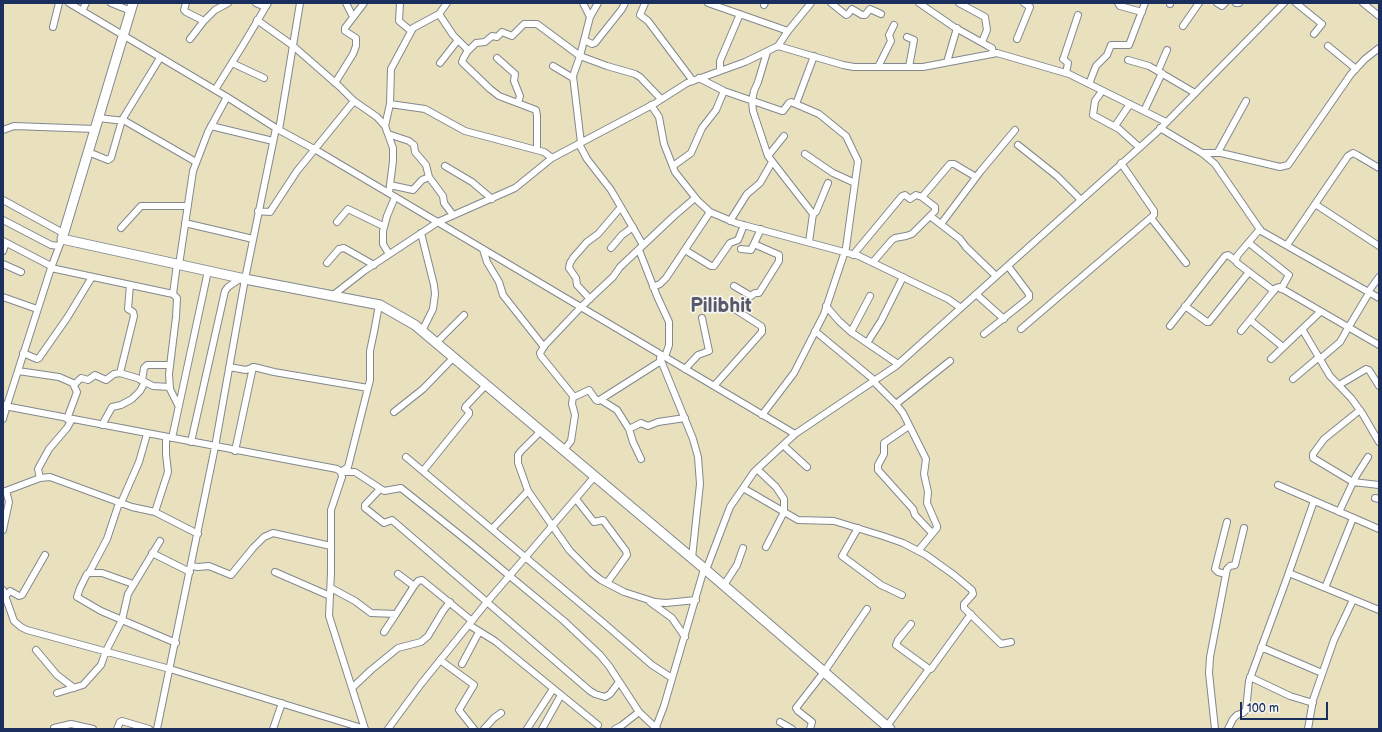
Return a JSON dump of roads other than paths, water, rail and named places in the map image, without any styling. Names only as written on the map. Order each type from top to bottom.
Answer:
[{"type":"main road","points":[[132,7],[61,239],[208,271],[379,305],[415,325],[724,585],[824,672],[884,727]]},
{"type":"street","points":[[53,27],[59,3]]},
{"type":"street","points":[[69,3],[278,129],[389,193],[658,353],[663,359],[685,418],[696,451],[700,475],[692,558]]},
{"type":"street","points":[[82,11],[86,3]]},
{"type":"street","points":[[111,3],[132,7]]},
{"type":"street","points":[[186,3],[184,10],[204,21]]},
{"type":"street","points":[[190,39],[215,10],[228,3]]},
{"type":"street","points":[[215,90],[266,5],[256,3]]},
{"type":"street","points":[[157,729],[176,643],[215,447],[243,278],[253,239],[273,141],[278,129],[300,3]]},
{"type":"street","points":[[346,3],[353,17]]},
{"type":"street","points":[[335,83],[355,50],[356,38],[345,29],[364,3]]},
{"type":"street","points":[[400,3],[399,21],[411,31]]},
{"type":"street","points":[[389,193],[393,162],[393,148],[386,126],[390,104],[391,69],[411,31],[416,26],[439,14],[447,3]]},
{"type":"street","points":[[583,3],[590,17]]},
{"type":"street","points":[[598,3],[590,17],[573,78],[580,143],[587,158],[611,190],[633,227],[641,247],[653,287],[670,322],[669,345],[663,359],[601,400]]},
{"type":"street","points":[[584,40],[592,44],[595,43],[625,3]]},
{"type":"street","points":[[645,3],[640,15],[648,21],[696,79],[724,91],[782,111],[789,103],[796,104],[819,114],[846,136],[858,161],[844,252],[826,306],[815,332],[794,373],[762,415]]},
{"type":"street","points":[[708,3],[788,31]]},
{"type":"street","points":[[332,296],[389,254],[438,222],[516,188],[552,158],[652,106],[687,83],[745,62],[778,46],[811,3]]},
{"type":"street","points":[[831,3],[846,15],[852,9],[862,15],[865,15],[870,9],[881,14]]},
{"type":"street","points":[[919,3],[957,28],[992,48],[993,54]]},
{"type":"street","points":[[959,3],[985,17],[987,30],[982,42]]},
{"type":"street","points":[[1017,39],[1030,7],[1024,3]]},
{"type":"street","points":[[1118,3],[1120,6],[1142,12]]},
{"type":"street","points":[[1089,84],[1096,66],[1107,55],[1111,44],[1129,44],[1145,3]]},
{"type":"street","points":[[1183,26],[1199,3]]},
{"type":"street","points":[[1217,3],[1222,6],[1225,3]]},
{"type":"street","points":[[5,405],[235,451],[337,469],[341,472],[354,472],[380,489],[386,491],[398,488],[402,489],[564,621],[600,655],[620,682],[639,712],[656,728],[705,569],[730,507],[757,469],[795,434],[898,364],[1160,128],[1284,3]]},
{"type":"street","points":[[1296,3],[1322,24],[1314,34]]},
{"type":"street","points":[[1363,3],[1379,16]]},
{"type":"street","points":[[439,14],[468,51]]},
{"type":"street","points":[[720,71],[720,61],[740,14]]},
{"type":"street","points":[[1066,73],[1068,64],[1064,60],[1064,57],[1078,15]]},
{"type":"street","points":[[257,20],[292,45],[354,101],[377,117],[386,126]]},
{"type":"street","points":[[537,150],[537,112],[533,108],[495,93],[462,62],[468,51],[478,42],[485,42],[492,36],[497,36],[502,32],[514,36],[523,24],[537,24],[580,56],[640,77],[661,99]]},
{"type":"street","points":[[878,67],[891,41],[889,35],[894,25]]},
{"type":"street","points":[[947,62],[957,28]]},
{"type":"street","points":[[907,37],[914,40],[909,67]]},
{"type":"street","points":[[440,63],[458,40]]},
{"type":"street","points":[[778,46],[854,66],[878,67],[923,67],[997,53],[1066,73],[1166,122]]},
{"type":"street","points":[[1328,46],[1356,69]]},
{"type":"street","points":[[1202,153],[1218,152],[1280,167],[1288,165],[1356,69],[1365,59],[1379,48]]},
{"type":"street","points":[[1144,111],[1160,72],[1167,50]]},
{"type":"street","points":[[767,52],[752,101],[755,118],[768,156],[813,214],[809,242]]},
{"type":"street","points":[[796,104],[814,56]]},
{"type":"street","points":[[88,152],[108,160],[110,159],[122,120],[160,58]]},
{"type":"street","points":[[498,58],[516,74],[514,81],[520,96],[518,103]]},
{"type":"street","points":[[1128,60],[1144,64],[1195,93]]},
{"type":"street","points":[[232,63],[264,78]]},
{"type":"street","points":[[553,66],[573,78]]},
{"type":"street","points":[[1102,90],[1095,101],[1093,115],[1115,126],[1139,147]]},
{"type":"street","points":[[673,166],[691,153],[702,128],[716,110],[724,91]]},
{"type":"street","points":[[173,294],[190,183],[196,162],[211,126],[226,97]]},
{"type":"street","points":[[258,211],[270,212],[297,171],[316,150],[354,101]]},
{"type":"street","points":[[1218,152],[1246,101]]},
{"type":"street","points":[[390,104],[425,109],[465,131],[544,152],[552,158]]},
{"type":"street","points":[[1115,126],[1130,104]]},
{"type":"street","points":[[652,106],[659,116],[664,144],[679,178],[695,198],[710,212],[730,221],[853,254],[873,262],[948,299],[961,308]]},
{"type":"street","points":[[98,118],[122,120],[196,162]]},
{"type":"street","points":[[3,130],[14,126],[95,129]]},
{"type":"street","points":[[211,126],[273,141]]},
{"type":"street","points":[[1160,128],[1202,153],[1215,164],[1260,229],[1379,298]]},
{"type":"street","points":[[941,224],[976,177],[1015,130]]},
{"type":"street","points":[[388,134],[412,143],[415,147],[415,152],[426,165],[429,177],[443,196],[444,203],[453,215]]},
{"type":"street","points":[[768,156],[784,136]]},
{"type":"street","points":[[1018,146],[1057,176],[1081,200]]},
{"type":"street","points":[[805,154],[833,174],[855,184]]},
{"type":"street","points":[[1287,245],[1350,154],[1357,155],[1379,168]]},
{"type":"street","points":[[730,221],[747,194],[760,183],[772,162]]},
{"type":"street","points":[[1021,329],[1154,215],[1154,211],[1122,163]]},
{"type":"street","points":[[922,197],[950,164],[954,164],[976,177]]},
{"type":"street","points":[[445,166],[472,182],[492,199]]},
{"type":"street","points":[[390,185],[413,190],[422,180],[429,177]]},
{"type":"street","points":[[813,214],[816,212],[828,183]]},
{"type":"street","points":[[853,254],[902,196],[905,195],[910,199],[916,196],[922,197],[935,207],[935,211],[912,234],[892,240],[873,262]]},
{"type":"street","points":[[389,254],[383,244],[383,226],[395,197]]},
{"type":"street","points":[[641,459],[633,442],[630,429],[617,410],[601,400],[596,400],[589,390],[576,398],[573,396],[541,356],[541,351],[581,307],[613,277],[620,267],[695,198]]},
{"type":"street","points":[[3,200],[61,239]]},
{"type":"street","points":[[1315,204],[1379,246]]},
{"type":"street","points":[[121,228],[141,206],[187,206]]},
{"type":"street","points":[[590,299],[577,285],[576,279],[569,268],[570,263],[587,242],[598,234],[621,207]]},
{"type":"street","points":[[337,222],[348,209],[383,226]]},
{"type":"street","points":[[653,287],[660,284],[666,278],[710,212]]},
{"type":"street","points":[[930,216],[960,239],[966,247],[996,276]]},
{"type":"street","points":[[1151,218],[1186,263]]},
{"type":"street","points":[[3,220],[48,243],[61,239]]},
{"type":"street","points":[[185,223],[253,239]]},
{"type":"street","points":[[685,250],[711,266],[714,266],[730,243],[738,240],[744,225]]},
{"type":"street","points":[[611,248],[622,235],[633,227]]},
{"type":"street","points":[[1236,261],[1237,256],[1260,229]]},
{"type":"street","points":[[742,249],[751,250],[761,230]]},
{"type":"street","points":[[421,233],[435,294],[433,308],[422,331]]},
{"type":"street","points":[[3,419],[5,405],[18,371],[61,239]]},
{"type":"street","points":[[3,251],[4,242],[51,267],[173,294],[177,298],[170,365],[170,387],[174,399],[178,405]]},
{"type":"street","points":[[1249,243],[1289,275],[1281,289]]},
{"type":"street","points":[[734,286],[752,296],[755,293],[759,293],[780,261],[779,255],[754,244]]},
{"type":"street","points":[[327,263],[339,249],[344,248],[374,265]]},
{"type":"street","points":[[483,249],[487,262],[500,282],[503,295],[544,347]]},
{"type":"street","points":[[1170,326],[1225,256],[1228,255],[1274,291]]},
{"type":"street","points":[[3,264],[21,272]]},
{"type":"street","points":[[984,334],[1028,300],[1030,296],[1008,266]]},
{"type":"street","points":[[155,512],[168,472],[166,454],[169,438],[178,405],[208,271]]},
{"type":"street","points":[[1185,306],[1207,322],[1210,322],[1249,272]]},
{"type":"street","points":[[24,353],[37,359],[39,358],[67,318],[92,277]]},
{"type":"street","points":[[867,343],[903,277]]},
{"type":"street","points":[[1293,379],[1340,342],[1379,277]]},
{"type":"street","points":[[191,442],[225,291],[228,287],[243,278]]},
{"type":"street","points":[[120,373],[134,316],[133,312],[128,309],[130,285]]},
{"type":"street","points":[[1241,331],[1277,287],[1379,345]]},
{"type":"street","points":[[976,294],[1004,319]]},
{"type":"street","points":[[851,332],[870,296]]},
{"type":"street","points":[[3,297],[38,309]]},
{"type":"street","points":[[341,472],[348,467],[371,376],[370,351],[379,305]]},
{"type":"street","points":[[826,306],[851,332],[898,364]]},
{"type":"street","points":[[714,386],[762,332],[761,326],[736,310]]},
{"type":"street","points":[[1271,359],[1320,312]]},
{"type":"street","points":[[436,343],[464,315]]},
{"type":"street","points":[[685,368],[698,355],[708,351],[702,318]]},
{"type":"street","points":[[1250,320],[1284,347]]},
{"type":"street","points":[[1302,329],[1330,376],[1351,398],[1378,439]]},
{"type":"street","points":[[815,332],[874,381],[897,406],[926,459],[924,474],[928,492],[927,503],[937,526],[918,551]]},
{"type":"street","points":[[394,412],[423,389],[454,357]]},
{"type":"street","points":[[663,359],[685,368],[795,434]]},
{"type":"street","points":[[897,406],[950,361]]},
{"type":"street","points":[[102,425],[112,407],[121,405],[132,399],[140,391],[144,381],[144,368],[147,365],[170,365]]},
{"type":"street","points":[[229,368],[246,370],[253,367],[368,388]]},
{"type":"street","points":[[235,451],[253,367]]},
{"type":"street","points":[[1339,385],[1366,369],[1369,370],[1379,386]]},
{"type":"street","points":[[18,371],[59,377],[73,384],[77,392],[67,428],[49,449],[38,469],[40,478]]},
{"type":"street","points":[[73,384],[77,384],[81,378],[88,380],[95,375],[106,380],[114,374],[120,373],[144,381],[153,386],[170,387]]},
{"type":"street","points":[[423,471],[469,414],[465,408],[466,406],[486,385]]},
{"type":"street","points":[[564,450],[571,441],[575,415],[572,404],[573,396]]},
{"type":"street","points":[[1360,410],[1324,439],[1313,458],[1353,482],[1379,485]]},
{"type":"street","points":[[630,429],[639,423],[643,423],[648,426],[658,422],[685,418]]},
{"type":"street","points":[[909,426],[884,443],[884,454],[878,465],[878,470],[932,533]]},
{"type":"street","points":[[541,431],[518,455],[518,466],[528,491],[563,543],[573,555],[592,573],[624,592],[650,601],[666,603],[696,600]]},
{"type":"street","points":[[147,434],[139,462],[120,503],[107,539],[89,573],[87,574],[77,597],[89,605],[176,643]]},
{"type":"street","points":[[783,445],[807,467]]},
{"type":"street","points":[[406,457],[652,665],[672,678]]},
{"type":"street","points":[[1339,512],[1353,482],[1368,457]]},
{"type":"street","points":[[757,469],[784,499],[784,512],[766,547]]},
{"type":"street","points":[[341,472],[342,477],[331,510],[331,588],[329,616],[365,729]]},
{"type":"street","points":[[388,729],[440,660],[487,602],[595,476]]},
{"type":"street","points":[[3,530],[9,502],[4,491],[40,478],[50,477],[137,509],[155,512],[198,534]]},
{"type":"street","points":[[1278,485],[1379,529]]},
{"type":"street","points":[[743,488],[800,520],[834,521],[883,536],[918,551],[954,575],[972,590],[973,594],[964,606],[1002,644],[1011,642]]},
{"type":"street","points":[[380,489],[365,505],[365,508],[384,523],[392,520],[595,694],[605,697],[608,696],[620,682]]},
{"type":"street","points":[[492,529],[528,491]]},
{"type":"street","points":[[576,499],[594,522],[603,520],[626,551],[626,555],[607,583]]},
{"type":"street","points":[[1228,729],[1233,719],[1246,710],[1250,677],[1314,501]]},
{"type":"street","points":[[1325,588],[1353,518]]},
{"type":"street","points":[[1226,574],[1218,572],[1215,569],[1227,522]]},
{"type":"street","points":[[858,528],[842,556],[880,585],[902,595]]},
{"type":"street","points":[[1215,729],[1210,666],[1226,574],[1228,566],[1235,564],[1244,528]]},
{"type":"street","points":[[152,553],[191,569],[209,566],[231,575],[253,548],[264,538],[273,534],[331,546]]},
{"type":"street","points":[[57,693],[74,688],[86,682],[98,668],[122,620],[126,600],[133,584],[160,541]]},
{"type":"street","points":[[724,585],[737,565],[743,548]]},
{"type":"street","points":[[5,597],[10,591],[19,596],[22,595],[45,555]]},
{"type":"street","points":[[275,572],[330,596]]},
{"type":"street","points":[[89,573],[102,573],[133,584]]},
{"type":"street","points":[[1289,573],[1379,610]]},
{"type":"street","points":[[398,574],[414,586]]},
{"type":"street","points":[[384,632],[414,586],[418,581],[422,580],[450,602],[479,632],[495,641],[598,725]]},
{"type":"street","points":[[331,588],[355,601],[371,613],[396,614]]},
{"type":"street","points":[[3,590],[14,621],[21,627],[170,669],[365,729]]},
{"type":"street","points":[[1308,729],[1313,703],[1322,673],[1334,640],[1353,600]]},
{"type":"street","points":[[650,601],[672,618],[685,637]]},
{"type":"street","points":[[352,688],[375,666],[398,648],[421,642],[428,636],[450,602]]},
{"type":"street","points":[[810,729],[812,722],[796,708],[824,672],[867,609]]},
{"type":"street","points":[[884,727],[929,669],[931,669],[971,614]]},
{"type":"street","points":[[911,624],[898,640],[896,645],[929,669]]},
{"type":"street","points":[[462,664],[479,632]]},
{"type":"street","points":[[1261,647],[1322,673]]},
{"type":"street","points":[[36,650],[57,675],[74,688]]},
{"type":"street","points":[[440,660],[474,685],[460,709],[474,729]]},
{"type":"street","points":[[1250,677],[1290,696],[1313,703]]},
{"type":"street","points":[[527,729],[553,689]]},
{"type":"street","points":[[542,729],[561,696]]},
{"type":"street","points":[[274,729],[282,703]]},
{"type":"street","points":[[615,729],[639,712]]},
{"type":"street","points":[[484,729],[501,713]]},
{"type":"street","points":[[117,729],[122,721],[149,729]]},
{"type":"street","points":[[780,722],[792,729]]},
{"type":"street","points":[[54,728],[71,724],[93,729]]},
{"type":"district","name":"Pilibhit","points":[[721,307]]}]
